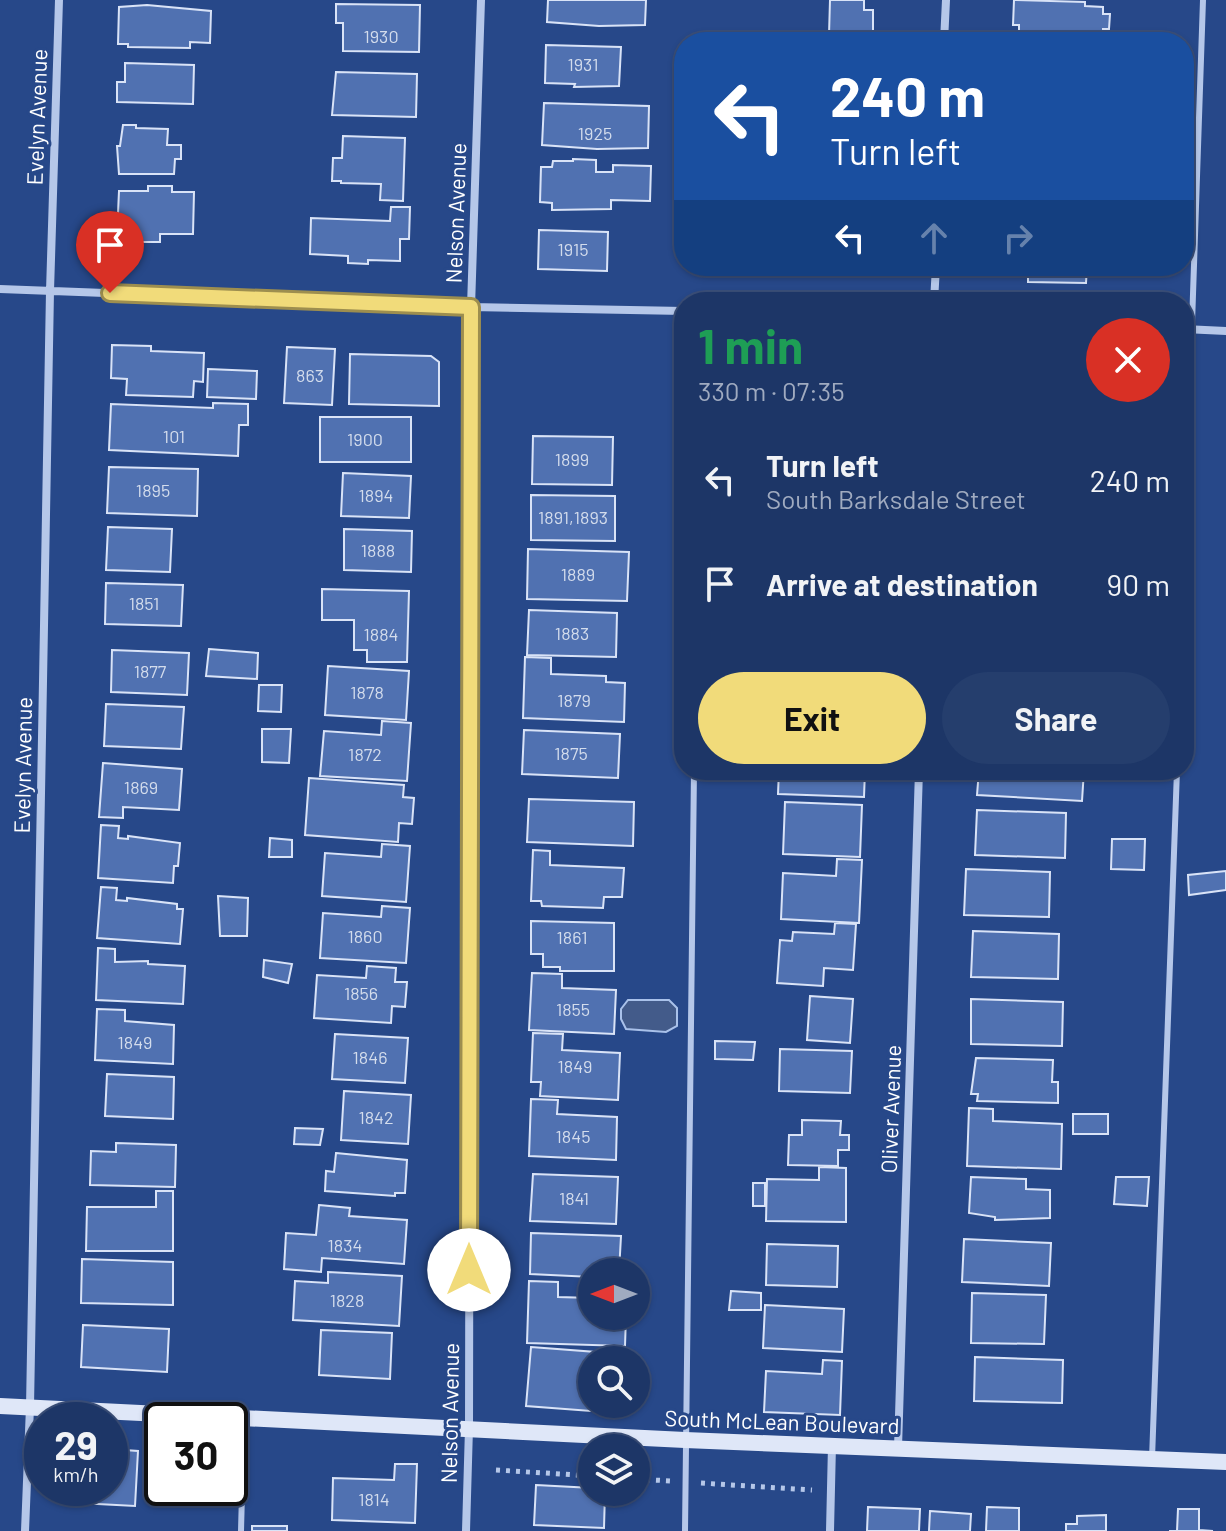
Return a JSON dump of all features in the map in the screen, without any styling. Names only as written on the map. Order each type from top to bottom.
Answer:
[{"type":"main road","name":"South McLean Boulevard","points":[[0,1406],[24,1407]]},
{"type":"main road","name":"South McLean Boulevard","points":[[248,1417],[685,1440],[1226,1462]]},
{"type":"street","name":"Evelyn Avenue","points":[[30,1402],[50,291],[59,0]]},
{"type":"street","name":"Nelson Avenue","points":[[466,1531],[469,1428],[471,307],[481,0]]},
{"type":"street","points":[[944,32],[946,0]]},
{"type":"street","points":[[0,289],[471,307],[674,311]]},
{"type":"street","points":[[1194,329],[1226,331]]},
{"type":"street","name":"Oliver Avenue","points":[[898,1449],[919,780]]},
{"type":"street","points":[[830,1531],[832,1445]]},
{"type":"street","name":"Evelyn Avenue","points":[[25,1531],[26,1506]]},
{"type":"lane","points":[[1194,197],[1203,0]]},
{"type":"lane","points":[[685,1531],[694,780]]},
{"type":"lane","points":[[1152,1459],[1177,780]]},
{"type":"lane","points":[[241,1531],[242,1506]]},
{"type":"path","points":[[496,1470],[578,1475]]},
{"type":"path","points":[[650,1480],[812,1490]]},
{"type":"water","points":[[628,1000],[669,1000],[677,1008],[677,1026],[666,1032],[626,1029],[621,1019],[621,1009]]},
{"type":"building","points":[[548,0],[646,0],[645,25],[599,26],[547,22]]},
{"type":"building","points":[[830,0],[864,0],[864,10],[873,10],[873,32],[829,32]]},
{"type":"building","points":[[1014,0],[1085,2],[1085,6],[1103,7],[1103,14],[1110,14],[1109,29],[1103,29],[1103,32],[1019,32],[1019,25],[1013,25]]},
{"type":"building","points":[[336,4],[420,5],[419,52],[343,51],[343,23],[336,23]]},
{"type":"building","points":[[147,5],[211,11],[210,43],[190,42],[190,48],[128,47],[128,44],[118,44],[119,7]]},
{"type":"building","points":[[546,45],[621,47],[619,86],[574,87],[575,84],[545,83]]},
{"type":"building","points":[[125,63],[194,65],[193,104],[117,102],[117,82],[125,82]]},
{"type":"building","points":[[336,72],[417,74],[416,117],[332,115]]},
{"type":"building","points":[[544,103],[649,106],[648,148],[597,149],[542,145]]},
{"type":"building","points":[[123,125],[168,129],[167,145],[181,145],[181,159],[175,159],[174,174],[119,174],[117,146],[120,146]]},
{"type":"building","points":[[343,136],[405,138],[403,201],[380,200],[381,184],[332,181],[333,158],[342,158]]},
{"type":"building","points":[[596,160],[596,172],[613,172],[613,165],[651,166],[650,201],[611,200],[611,209],[552,210],[552,203],[540,202],[541,167],[552,167],[553,161]]},
{"type":"building","points":[[148,186],[172,186],[172,192],[194,192],[193,234],[160,234],[160,242],[131,242],[131,230],[118,229],[115,213],[118,213],[119,191],[148,191]]},
{"type":"building","points":[[391,207],[410,207],[409,239],[400,239],[400,261],[348,263],[348,256],[310,254],[311,218],[390,221]]},
{"type":"building","points":[[539,230],[608,232],[607,271],[538,269]]},
{"type":"building","points":[[1004,276],[1086,276],[1086,283],[1028,282],[1028,277]]},
{"type":"building","points":[[112,345],[151,346],[151,351],[204,353],[203,382],[194,381],[193,397],[126,395],[127,379],[111,378]]},
{"type":"building","points":[[287,347],[335,349],[332,405],[284,403]]},
{"type":"building","points":[[350,354],[431,356],[439,362],[439,406],[349,404]]},
{"type":"building","points":[[208,369],[257,371],[256,399],[207,397]]},
{"type":"building","points":[[213,403],[248,404],[248,425],[239,425],[238,456],[109,450],[111,404],[213,408]]},
{"type":"building","points":[[320,417],[411,417],[411,462],[320,462]]},
{"type":"building","points":[[533,436],[613,437],[612,485],[532,484]]},
{"type":"building","points":[[109,467],[198,469],[197,516],[107,513]]},
{"type":"building","points":[[343,473],[411,476],[409,518],[341,516]]},
{"type":"building","points":[[531,495],[615,496],[615,541],[531,540]]},
{"type":"building","points":[[108,527],[172,529],[170,572],[106,570]]},
{"type":"building","points":[[344,529],[412,531],[411,572],[344,570]]},
{"type":"building","points":[[528,549],[629,552],[627,601],[527,599]]},
{"type":"building","points":[[106,583],[183,585],[181,626],[105,624]]},
{"type":"building","points":[[322,589],[409,591],[407,662],[367,662],[367,650],[354,650],[354,620],[322,620]]},
{"type":"building","points":[[529,610],[617,613],[616,657],[527,655]]},
{"type":"building","points":[[209,649],[258,653],[257,679],[206,676]]},
{"type":"building","points":[[112,650],[189,653],[187,695],[111,692]]},
{"type":"building","points":[[525,657],[551,658],[551,674],[606,676],[606,682],[625,683],[624,722],[523,718]]},
{"type":"building","points":[[328,666],[409,671],[406,720],[325,715]]},
{"type":"building","points":[[259,685],[282,685],[281,712],[258,711]]},
{"type":"building","points":[[106,704],[184,707],[181,749],[104,746]]},
{"type":"building","points":[[382,721],[411,723],[407,781],[320,776],[324,731],[381,735]]},
{"type":"building","points":[[262,729],[291,729],[289,763],[262,762]]},
{"type":"building","points":[[524,730],[620,734],[618,778],[522,774]]},
{"type":"building","points":[[103,763],[182,769],[179,810],[123,807],[123,818],[99,817]]},
{"type":"building","points":[[309,778],[404,785],[403,797],[414,798],[412,824],[399,823],[398,842],[305,835]]},
{"type":"building","points":[[779,780],[865,780],[864,797],[778,794]]},
{"type":"building","points":[[978,780],[1083,780],[1082,801],[977,795]]},
{"type":"building","points":[[529,799],[634,802],[633,846],[527,842]]},
{"type":"building","points":[[785,802],[862,805],[860,857],[783,854]]},
{"type":"building","points":[[977,810],[1066,813],[1065,858],[975,855]]},
{"type":"building","points":[[101,825],[119,826],[118,838],[128,839],[128,836],[180,843],[173,883],[98,878]]},
{"type":"building","points":[[270,838],[292,840],[292,857],[269,857]]},
{"type":"building","points":[[1112,839],[1145,839],[1144,870],[1111,869]]},
{"type":"building","points":[[382,844],[410,846],[406,902],[322,896],[325,853],[381,857]]},
{"type":"building","points":[[533,850],[550,851],[550,865],[624,868],[622,897],[604,897],[603,908],[542,906],[541,901],[531,901]]},
{"type":"building","points":[[837,859],[862,860],[859,923],[781,919],[783,873],[836,876]]},
{"type":"building","points":[[966,869],[1050,872],[1049,917],[964,915]]},
{"type":"building","points":[[1226,871],[1226,890],[1189,895],[1188,875]]},
{"type":"building","points":[[101,887],[117,888],[116,900],[127,901],[127,898],[177,904],[177,909],[183,909],[180,944],[97,938]]},
{"type":"building","points":[[218,896],[248,898],[247,936],[220,936]]},
{"type":"building","points":[[382,906],[410,908],[406,963],[320,958],[323,913],[381,917]]},
{"type":"building","points":[[531,921],[614,923],[614,971],[560,971],[560,967],[543,967],[543,954],[531,954]]},
{"type":"building","points":[[835,923],[856,924],[853,970],[824,968],[823,986],[777,983],[780,940],[792,941],[793,932],[834,934]]},
{"type":"building","points":[[973,931],[1059,934],[1058,979],[971,977]]},
{"type":"building","points":[[98,948],[115,949],[115,962],[148,961],[148,964],[185,966],[183,1004],[96,1000]]},
{"type":"building","points":[[264,960],[292,964],[288,983],[263,977]]},
{"type":"building","points":[[367,966],[396,968],[395,982],[407,982],[405,1007],[392,1006],[391,1023],[314,1018],[317,975],[366,978]]},
{"type":"building","points":[[532,973],[562,974],[562,988],[616,990],[614,1034],[529,1030]]},
{"type":"building","points":[[810,996],[853,999],[850,1043],[807,1040]]},
{"type":"building","points":[[971,999],[1063,1002],[1062,1046],[971,1044]]},
{"type":"building","points":[[97,1009],[125,1010],[125,1021],[174,1025],[173,1064],[95,1060]]},
{"type":"building","points":[[533,1033],[563,1034],[562,1050],[620,1053],[618,1100],[540,1096],[541,1082],[531,1082]]},
{"type":"building","points":[[335,1034],[408,1038],[405,1083],[332,1079]]},
{"type":"building","points":[[715,1041],[755,1042],[753,1060],[715,1059]]},
{"type":"building","points":[[780,1049],[852,1051],[850,1093],[779,1091]]},
{"type":"building","points":[[976,1058],[1053,1060],[1052,1082],[1058,1082],[1058,1103],[977,1101],[978,1094],[971,1094]]},
{"type":"building","points":[[107,1074],[174,1077],[173,1119],[105,1116]]},
{"type":"building","points":[[344,1091],[411,1095],[408,1144],[341,1140]]},
{"type":"building","points":[[531,1099],[558,1100],[557,1114],[617,1117],[616,1160],[529,1156]]},
{"type":"building","points":[[969,1108],[993,1109],[993,1121],[1062,1124],[1061,1169],[967,1166]]},
{"type":"building","points":[[1073,1114],[1108,1114],[1108,1134],[1073,1134]]},
{"type":"building","points":[[802,1120],[841,1121],[840,1135],[849,1135],[849,1150],[838,1150],[838,1166],[788,1165],[789,1135],[802,1135]]},
{"type":"building","points":[[295,1128],[323,1129],[320,1145],[294,1144]]},
{"type":"building","points":[[116,1143],[176,1145],[175,1187],[90,1185],[91,1151],[116,1152]]},
{"type":"building","points":[[336,1153],[407,1160],[405,1193],[395,1193],[395,1196],[325,1191],[326,1171],[334,1172]]},
{"type":"building","points":[[819,1167],[846,1168],[846,1222],[766,1221],[767,1179],[819,1180]]},
{"type":"building","points":[[533,1174],[618,1177],[616,1224],[530,1221]]},
{"type":"building","points":[[971,1177],[1026,1179],[1026,1189],[1050,1190],[1050,1218],[995,1220],[995,1217],[969,1213]]},
{"type":"building","points":[[1116,1177],[1149,1177],[1147,1206],[1114,1204]]},
{"type":"building","points":[[753,1183],[765,1183],[765,1206],[753,1206]]},
{"type":"building","points":[[156,1191],[173,1191],[173,1251],[86,1251],[87,1207],[156,1207]]},
{"type":"building","points":[[319,1205],[350,1208],[349,1216],[407,1220],[404,1264],[322,1258],[321,1272],[284,1269],[286,1233],[316,1235]]},
{"type":"building","points":[[531,1233],[621,1236],[620,1258],[578,1258],[578,1276],[530,1274]]},
{"type":"building","points":[[964,1239],[1051,1243],[1049,1286],[962,1282]]},
{"type":"building","points":[[767,1244],[838,1246],[837,1287],[766,1285]]},
{"type":"building","points":[[82,1259],[173,1262],[173,1305],[81,1303]]},
{"type":"building","points":[[328,1272],[402,1276],[399,1326],[293,1320],[295,1281],[328,1283]]},
{"type":"building","points":[[529,1281],[558,1282],[558,1297],[578,1298],[578,1330],[626,1330],[625,1346],[527,1343]]},
{"type":"building","points":[[731,1291],[761,1293],[761,1310],[729,1310]]},
{"type":"building","points":[[972,1293],[1046,1295],[1044,1344],[971,1343]]},
{"type":"building","points":[[765,1305],[844,1309],[842,1352],[763,1348]]},
{"type":"building","points":[[83,1325],[169,1329],[167,1372],[81,1367]]},
{"type":"building","points":[[321,1330],[392,1333],[390,1379],[319,1375]]},
{"type":"building","points":[[531,1347],[578,1351],[578,1410],[526,1406]]},
{"type":"building","points":[[975,1357],[1063,1360],[1062,1403],[974,1401]]},
{"type":"building","points":[[823,1360],[842,1361],[840,1415],[764,1412],[766,1371],[822,1374]]},
{"type":"building","points":[[128,1450],[138,1451],[135,1506],[128,1506]]},
{"type":"building","points":[[395,1464],[417,1464],[415,1523],[332,1520],[333,1478],[394,1480]]},
{"type":"building","points":[[536,1485],[578,1487],[578,1506],[605,1506],[604,1528],[534,1525]]},
{"type":"building","points":[[868,1507],[920,1509],[919,1531],[867,1531]]},
{"type":"building","points":[[987,1507],[1019,1508],[1019,1531],[986,1531]]},
{"type":"building","points":[[1178,1509],[1199,1509],[1199,1530],[1213,1531],[1177,1531]]},
{"type":"building","points":[[930,1511],[971,1514],[970,1531],[929,1531]]},
{"type":"building","points":[[1106,1515],[1106,1531],[1066,1531],[1066,1524],[1077,1524],[1077,1516]]},
{"type":"building","points":[[252,1526],[287,1526],[287,1531],[252,1531]]},
{"type":"route","points":[[110,293],[471,307],[469,1270]]}]
